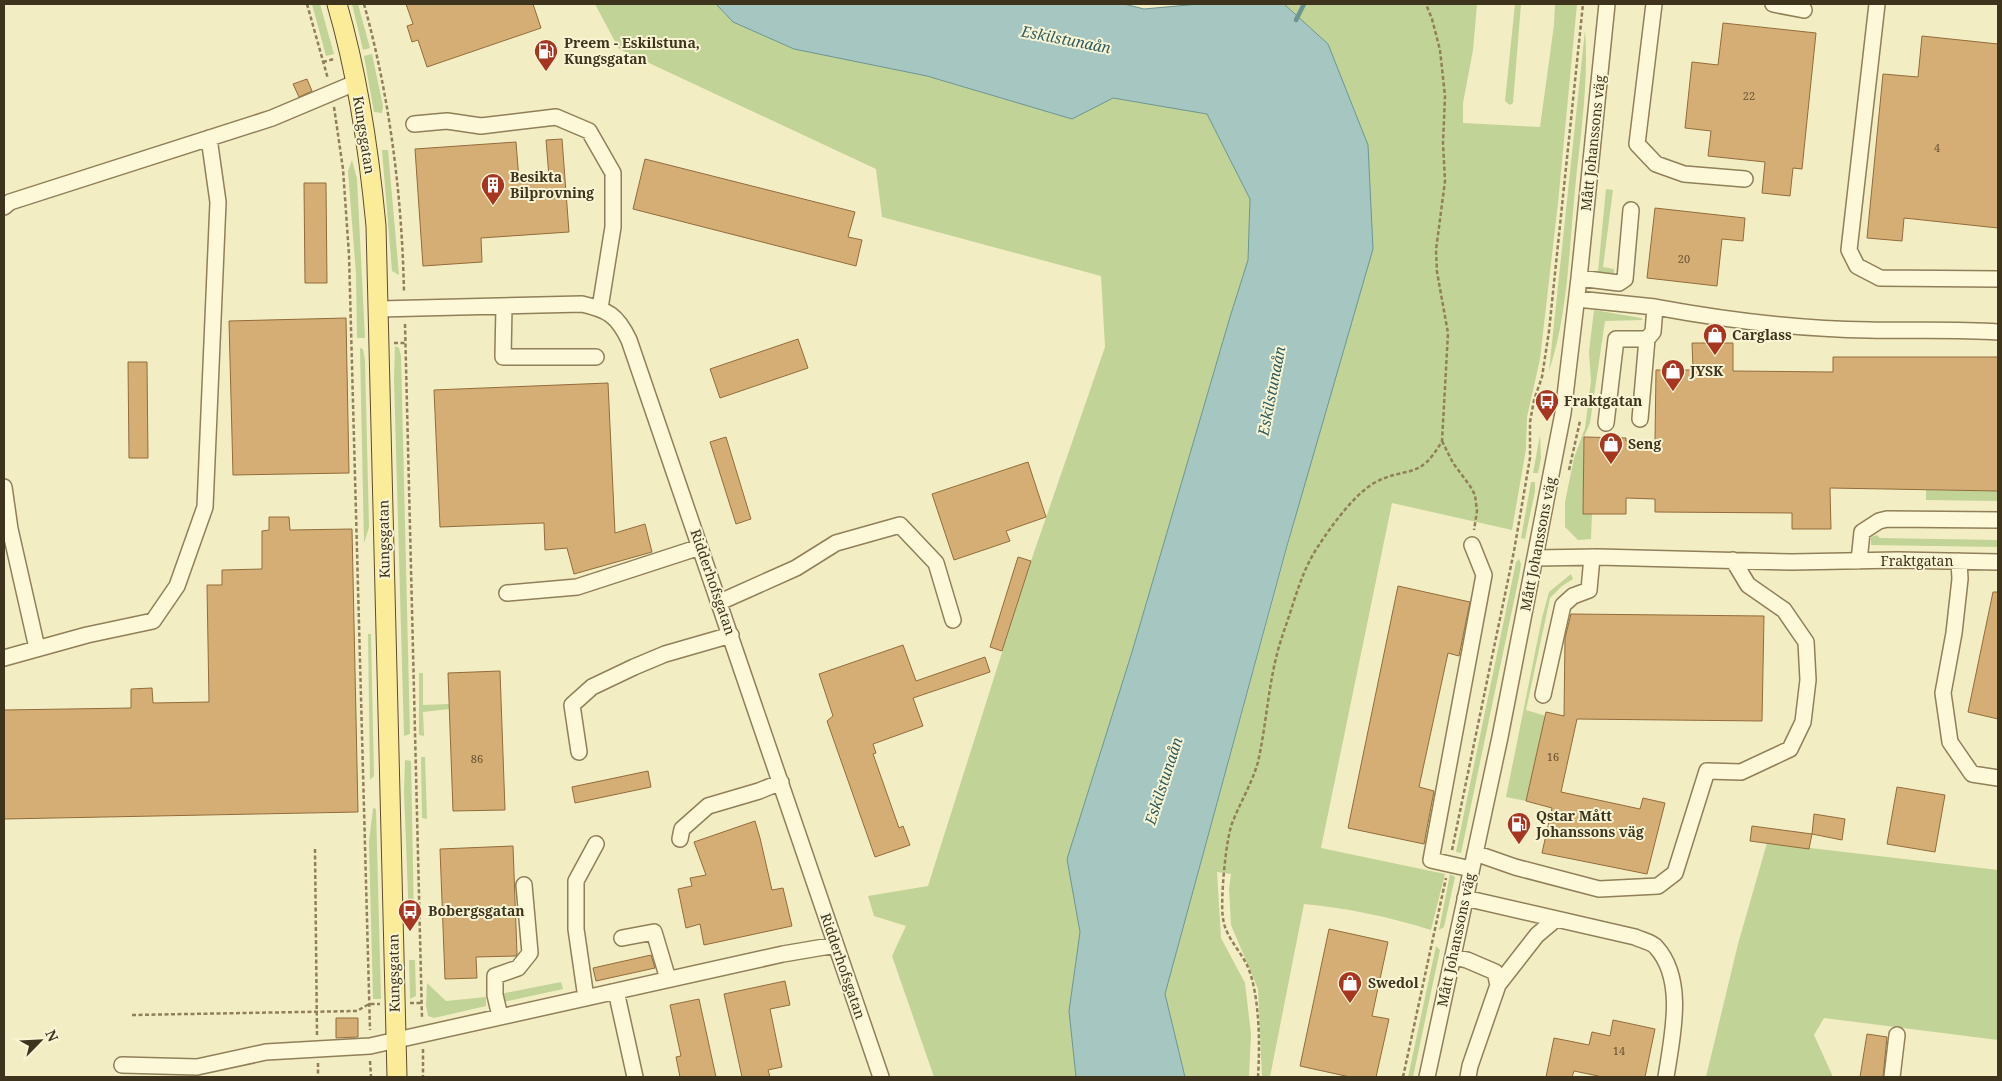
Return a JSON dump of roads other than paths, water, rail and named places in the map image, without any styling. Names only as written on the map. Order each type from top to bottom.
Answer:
[{"type":"main road","name":"Kungsgatan","points":[[336,4],[356,83],[371,172],[376,226],[397,1077]]},
{"type":"street","name":"Mått Johanssons väg","points":[[1427,1077],[1500,736],[1563,413],[1577,299],[1607,4]]},
{"type":"street","points":[[1654,4],[1637,144],[1656,164],[1684,174],[1745,179]]},
{"type":"street","points":[[1773,4],[1804,10]]},
{"type":"street","points":[[1877,4],[1849,250],[1857,266],[1880,278],[1998,279]]},
{"type":"street","points":[[4,207],[10,202],[272,118],[356,83]]},
{"type":"street","points":[[414,124],[447,121],[481,126],[556,117],[588,131],[613,173],[613,227],[600,308]]},
{"type":"street","points":[[4,658],[87,635],[153,621],[177,586],[205,507],[218,202],[209,138]]},
{"type":"street","points":[[1579,278],[1619,283],[1625,279],[1631,210]]},
{"type":"street","points":[[1577,299],[1655,307],[1787,326],[1868,330],[1998,332]]},
{"type":"street","name":"Ridderhofsgatan","points":[[379,309],[582,304],[600,308],[614,316],[623,326],[720,602],[882,1077]]},
{"type":"street","points":[[504,306],[503,357],[596,357]]},
{"type":"street","points":[[1640,419],[1647,339],[1653,332],[1655,307]]},
{"type":"street","points":[[1606,423],[1616,339],[1647,339]]},
{"type":"street","points":[[4,487],[10,530],[37,648]]},
{"type":"street","points":[[1859,561],[1862,532],[1879,521],[1886,519],[1998,520]]},
{"type":"street","points":[[720,602],[796,568],[836,543],[900,525],[936,563],[953,620]]},
{"type":"street","points":[[1472,545],[1484,575],[1430,860],[1472,869]]},
{"type":"street","points":[[507,593],[577,587],[700,547]]},
{"type":"street","points":[[1543,695],[1563,605],[1573,596],[1589,590],[1592,557]]},
{"type":"street","name":"Fraktgatan","points":[[1535,558],[1998,562]]},
{"type":"street","points":[[1475,853],[1515,867],[1599,889],[1658,886],[1675,873],[1707,771],[1741,772],[1790,749],[1804,722],[1808,680],[1806,642],[1784,610],[1748,585],[1733,560]]},
{"type":"street","points":[[1960,561],[1954,633],[1943,693],[1950,742],[1972,774],[1998,778]]},
{"type":"street","points":[[579,752],[572,705],[592,688],[665,654],[731,635]]},
{"type":"street","points":[[680,839],[682,829],[708,806],[759,791],[781,782]]},
{"type":"street","points":[[586,998],[576,929],[576,881],[596,844]]},
{"type":"street","points":[[500,1016],[495,995],[496,976],[518,968],[530,953],[524,885]]},
{"type":"street","points":[[1465,898],[1635,937],[1655,945],[1671,970],[1675,1012],[1666,1077]]},
{"type":"street","points":[[1468,1077],[1470,1066],[1498,985],[1537,935],[1556,919]]},
{"type":"street","points":[[622,938],[654,932],[668,980]]},
{"type":"street","points":[[122,1065],[197,1067],[266,1052],[370,1046],[500,1016],[836,945]]},
{"type":"street","points":[[1453,957],[1467,960],[1495,972],[1498,985]]},
{"type":"street","points":[[616,991],[635,1077]]},
{"type":"street","points":[[1892,1077],[1897,1035]]},
{"type":"water","name":"Eskilstunaån","points":[[716,4],[1124,4],[1144,9],[1199,4],[1284,4],[1328,44],[1368,145],[1373,249],[1287,546],[1165,994],[1185,1077],[1076,1077],[1069,1011],[1080,932],[1067,859],[1132,652],[1248,260],[1250,199],[1207,114],[1113,98],[1072,119],[927,76],[794,49],[733,22]]},
{"type":"waterway","points":[[1296,20],[1304,4]]},
{"type":"place","name":"Preem - Eskilstuna, Kungsgatan","points":[[546,72]]},
{"type":"place","name":"Besikta Bilprovning","points":[[493,206]]},
{"type":"place","name":"Carglass","points":[[1715,356]]},
{"type":"place","name":"JYSK","points":[[1673,392]]},
{"type":"place","name":"Fraktgatan","points":[[1547,422]]},
{"type":"place","name":"Seng","points":[[1611,465]]},
{"type":"place","name":"Qstar Mått Johanssons väg","points":[[1519,845]]},
{"type":"place","name":"Bobergsgatan","points":[[410,932]]},
{"type":"place","name":"Swedol","points":[[1350,1004]]}]
